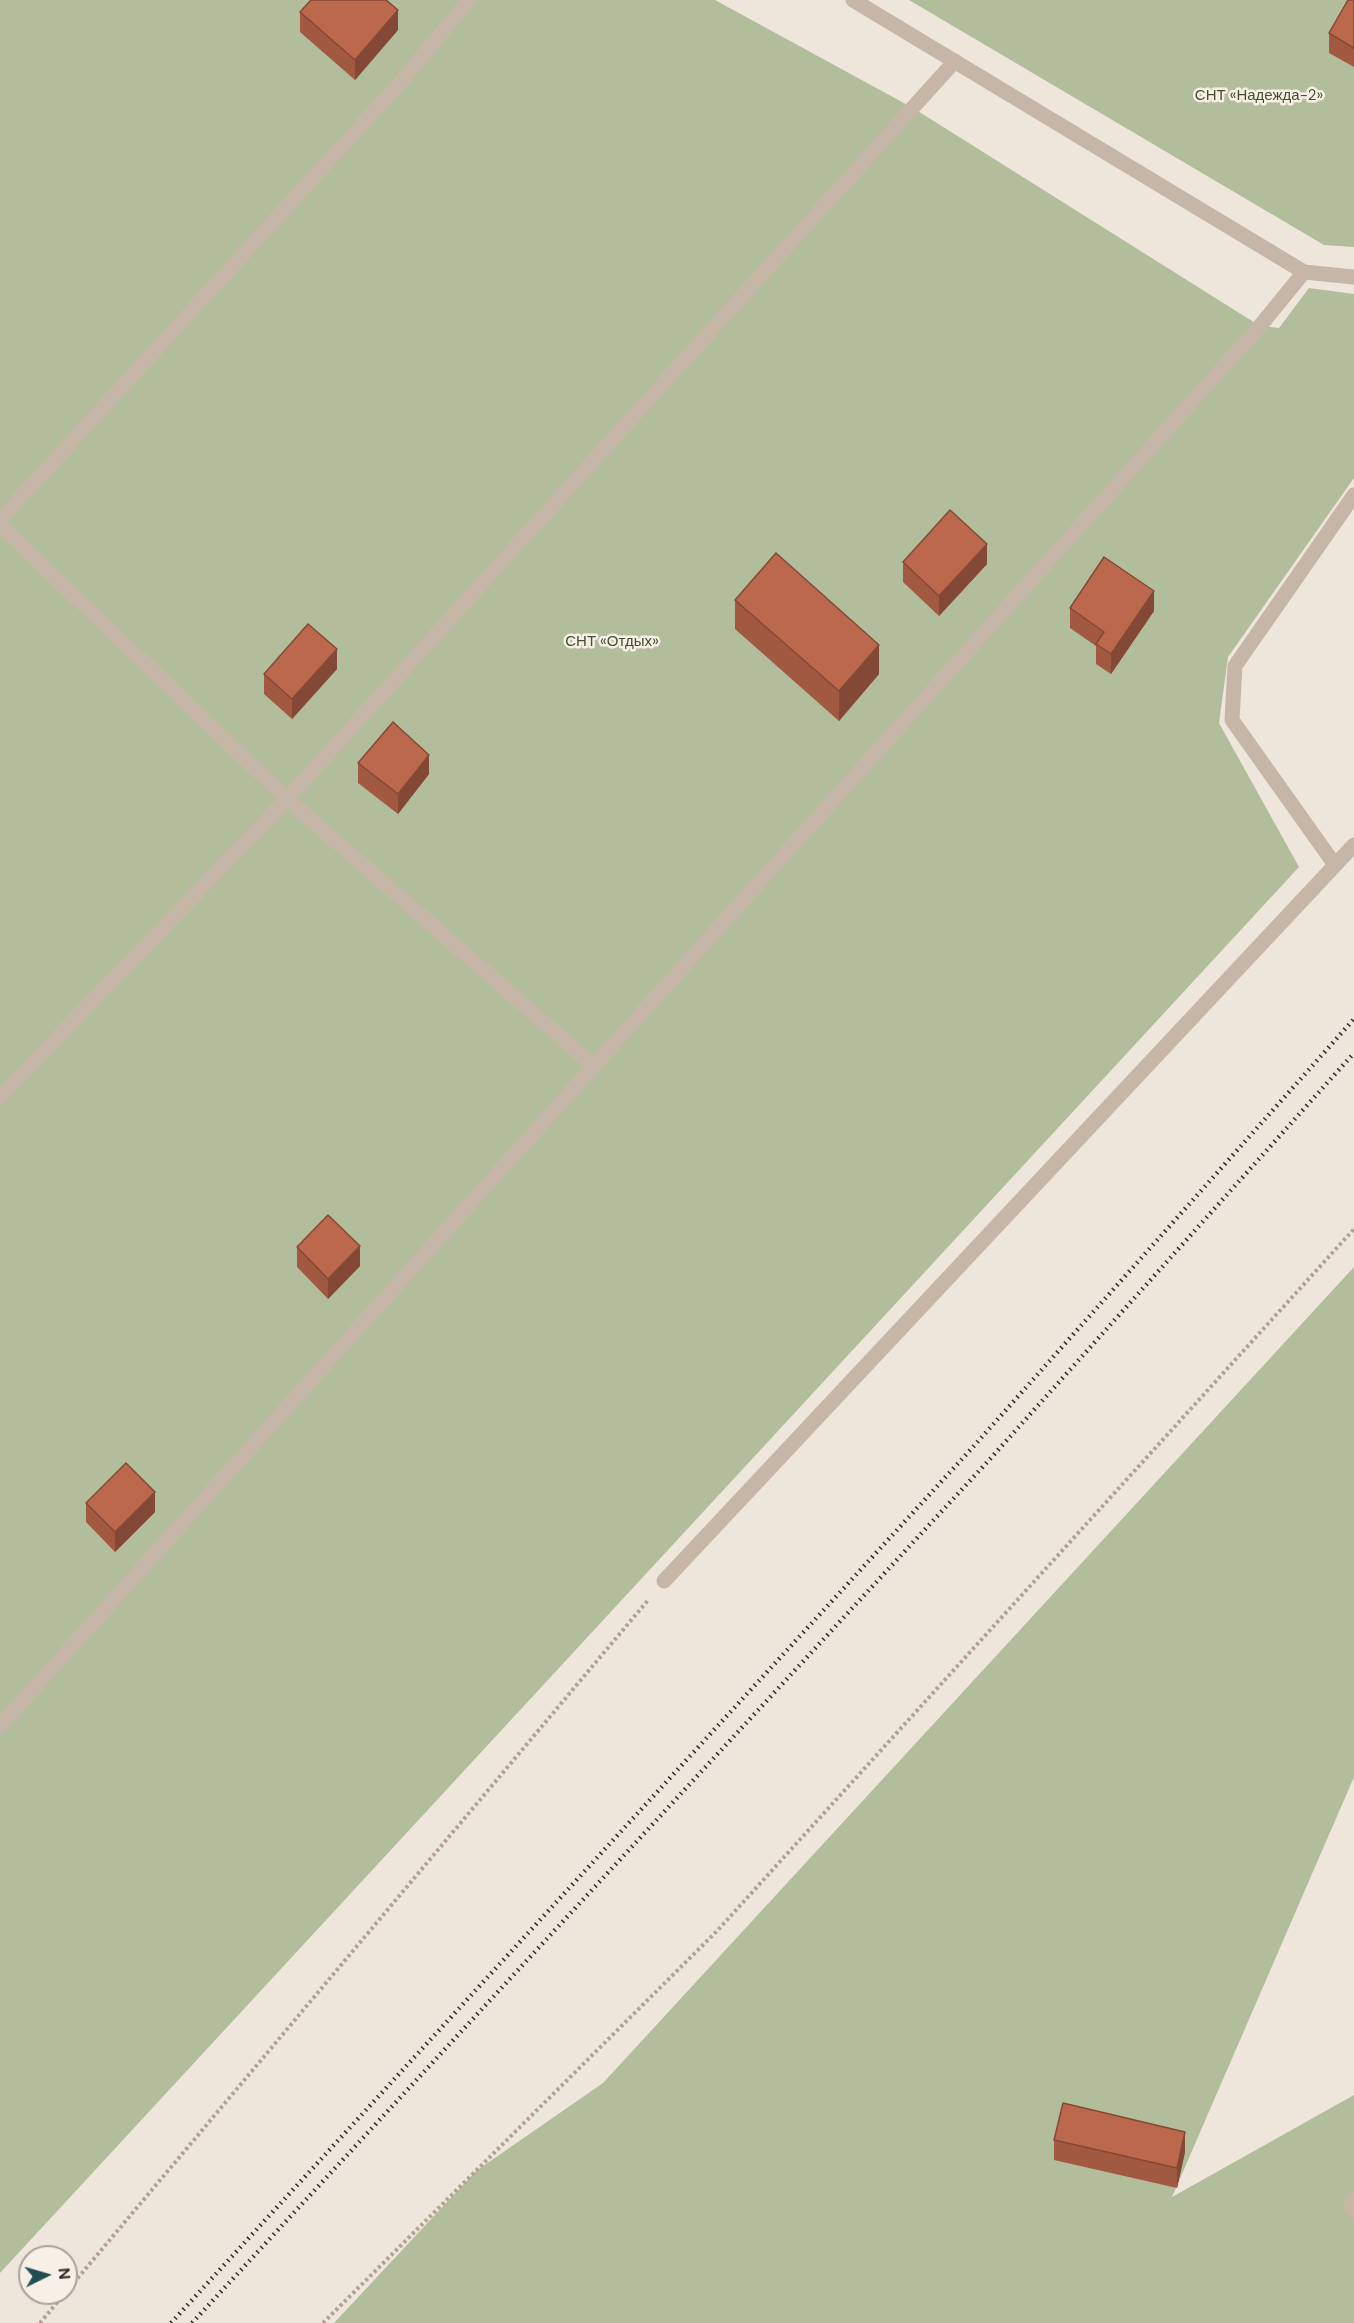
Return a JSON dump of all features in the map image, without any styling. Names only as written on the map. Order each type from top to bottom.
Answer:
[{"type":"street","points":[[0,520],[399,84],[470,0]]},
{"type":"street","points":[[853,0],[1304,272],[1354,277]]},
{"type":"street","points":[[0,1097],[287,799],[955,61]]},
{"type":"street","points":[[0,1726],[1260,326],[1304,272]]},
{"type":"street","points":[[1335,865],[1232,720],[1234,677],[1235,666],[1354,495]]},
{"type":"street","points":[[0,525],[287,799],[594,1066]]},
{"type":"street","points":[[664,1581],[1354,845]]},
{"type":"street","points":[[1354,2199],[1351,2206],[1354,2211]]},
{"type":"path","points":[[323,2323],[717,1931],[1354,1229]]},
{"type":"path","points":[[78,2277],[664,1581]]},
{"type":"path","points":[[40,2323],[55,2305]]},
{"type":"green space","name":"СНТ «Отдых»","points":[[0,0],[715,0],[913,108],[1260,326],[1279,328],[1309,288],[1354,294],[1354,478],[1228,657],[1219,723],[1299,867],[26,2245],[18,2245],[18,2254],[0,2273]]},
{"type":"green space","name":"СНТ «Надежда-2»","points":[[909,0],[1354,0],[1354,247],[1324,245]]},
{"type":"green space","points":[[1354,1267],[1354,1777],[1172,2197],[1354,2095],[1354,2323],[334,2323],[476,2171],[603,2083]]},
{"type":"building","points":[[311,0],[386,0],[398,10],[355,60],[300,12]]},
{"type":"building","points":[[1348,0],[1354,0],[1354,48],[1329,33]]},
{"type":"building","points":[[950,510],[987,544],[939,596],[903,562]]},
{"type":"building","points":[[776,553],[879,645],[839,691],[735,600]]},
{"type":"building","points":[[1104,557],[1154,591],[1111,654],[1096,644],[1104,632],[1070,608]]},
{"type":"building","points":[[308,624],[337,649],[292,699],[264,674]]},
{"type":"building","points":[[393,722],[429,755],[398,794],[358,763]]},
{"type":"building","points":[[328,1215],[360,1246],[328,1279],[297,1247]]},
{"type":"building","points":[[126,1463],[155,1492],[115,1532],[86,1503]]},
{"type":"building","points":[[1063,2103],[1185,2132],[1177,2168],[1054,2140]]},
{"type":"railway","points":[[171,2323],[973,1447],[1354,1019]]},
{"type":"railway","points":[[192,2323],[990,1459],[1354,1053]]}]
